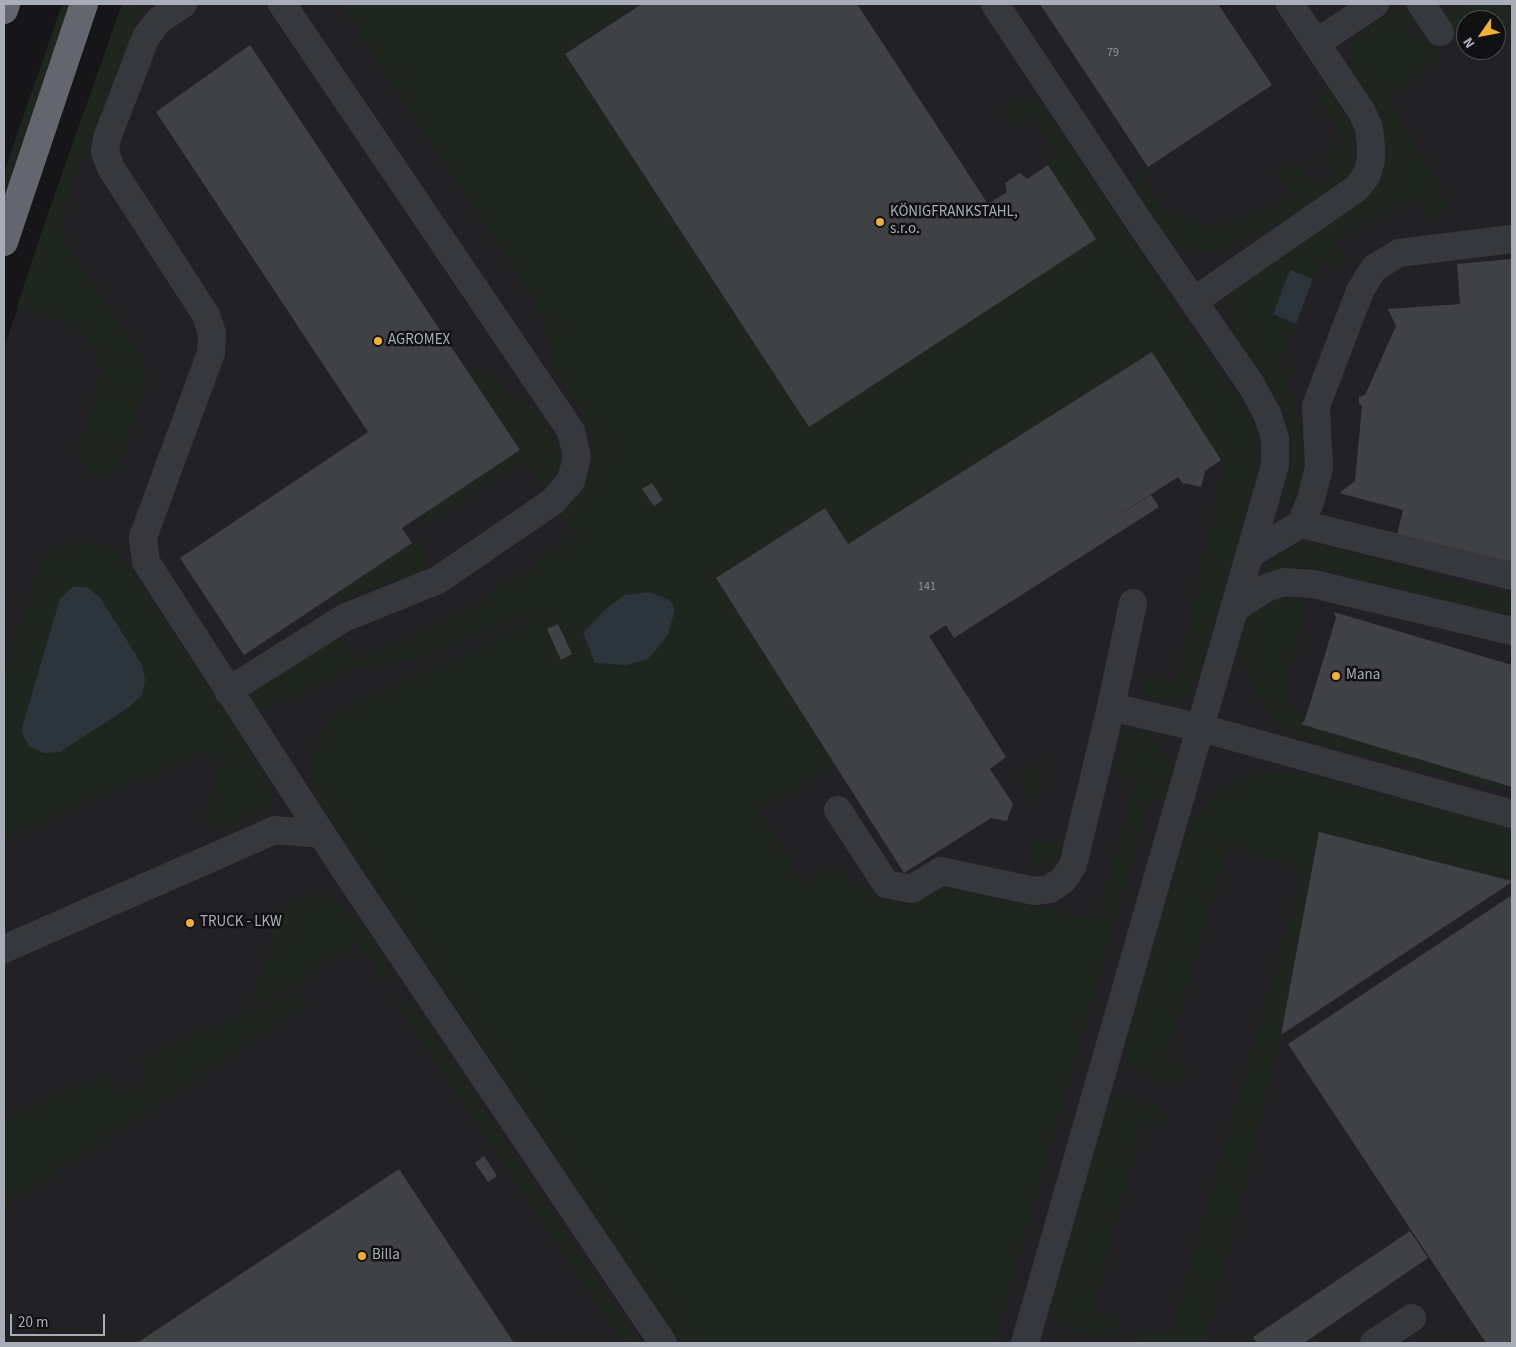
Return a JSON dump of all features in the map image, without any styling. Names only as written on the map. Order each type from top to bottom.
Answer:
[{"type":"highway","points":[[4,10],[6,4]]},
{"type":"highway","points":[[4,242],[84,4]]},
{"type":"highway","points":[[38,141],[100,4]]},
{"type":"lane","points":[[183,4],[159,20],[146,37],[107,138],[105,152],[110,168],[206,315],[212,333],[211,353],[143,537],[146,562],[322,834],[663,1343]]},
{"type":"lane","points":[[228,691],[344,618],[438,580],[552,502],[571,481],[578,457],[571,431],[282,4]]},
{"type":"lane","points":[[995,4],[1142,226],[1252,386],[1267,414],[1275,438],[1275,466],[1025,1343]]},
{"type":"lane","points":[[1194,301],[1358,188],[1366,176],[1371,161],[1368,128],[1362,112],[1290,4]]},
{"type":"lane","points":[[1316,43],[1375,4]]},
{"type":"lane","points":[[1421,4],[1440,32]]},
{"type":"lane","points":[[1250,554],[1301,524],[1320,468],[1316,406],[1360,291],[1374,268],[1399,253],[1512,238]]},
{"type":"lane","points":[[1301,524],[1512,576]]},
{"type":"lane","points":[[1235,608],[1266,588],[1284,582],[1314,584],[1512,631]]},
{"type":"lane","points":[[838,810],[886,884],[912,889],[940,871],[1034,891],[1050,889],[1064,879],[1073,865],[1111,707],[1133,602]]},
{"type":"lane","points":[[1111,707],[1201,728],[1512,814]]},
{"type":"lane","points":[[4,949],[275,830],[322,834]]},
{"type":"lane","points":[[1374,1343],[1412,1318]]},
{"type":"shaded area","points":[[62,4],[74,4],[4,209],[4,173]]},
{"type":"shaded area","points":[[122,4],[144,4],[63,213],[63,229],[69,247],[134,343],[142,358],[145,373],[144,389],[119,468],[104,476],[89,471],[79,449],[99,389],[102,369],[96,349],[73,322],[17,307]]},
{"type":"shaded area","points":[[126,4],[1512,4],[1512,1343],[4,1343],[4,347]]},
{"type":"shaded area","points":[[342,4],[639,4],[564,53],[808,425],[1095,238],[1047,164],[1059,156],[1031,113],[1010,127],[1006,116],[1007,105],[1019,97],[1031,98],[1042,105],[1127,236],[1235,393],[1255,430],[1258,462],[1238,542],[1201,666],[1189,692],[1175,701],[1166,703],[1153,700],[1147,695],[1145,687],[1147,678],[1177,685],[1224,466],[1153,353],[849,545],[826,510],[716,578],[835,764],[759,811],[804,883],[830,866],[882,900],[908,905],[941,885],[1098,920],[1136,779],[1115,772],[1125,735],[1130,731],[1146,733],[1168,757],[1170,771],[1164,802],[1150,801],[995,1343],[683,1343],[319,799],[314,779],[313,762],[318,743],[335,718],[355,703],[472,653],[537,617],[533,611],[423,656],[347,671],[261,709],[255,705],[252,698],[256,690],[337,637],[343,635],[355,661],[463,614],[575,537],[559,512],[588,479],[593,462],[594,441],[586,419],[558,375],[550,349],[547,321]]},
{"type":"shaded area","points":[[1464,4],[1507,4],[1512,12],[1512,43],[1506,34],[1506,10],[1456,10],[1456,37],[1452,35],[1444,20],[1447,15]]},
{"type":"shaded area","points":[[1396,9],[1418,13],[1420,16],[1406,26],[1415,38],[1429,29],[1436,41],[1439,53],[1434,64],[1385,96],[1437,178],[1449,210],[1429,219],[1418,196],[1333,239],[1347,268],[1321,259],[1313,279],[1290,270],[1273,314],[1296,324],[1280,364],[1294,370],[1287,387],[1294,401],[1300,432],[1302,459],[1299,480],[1289,508],[1285,507],[1292,456],[1291,433],[1286,414],[1266,377],[1234,330],[1229,317],[1229,300],[1234,286],[1379,179],[1387,160],[1383,122],[1375,104],[1352,69],[1349,60],[1355,40],[1361,33]]},
{"type":"shaded area","points":[[1329,90],[1354,133],[1356,163],[1350,177],[1320,201],[1223,250],[1207,253],[1191,250],[1162,234],[1134,186],[1139,174],[1148,167],[1146,185],[1158,203],[1173,216],[1215,228],[1295,199],[1279,174],[1299,161],[1316,187],[1335,175],[1323,156],[1345,141],[1317,98]]},
{"type":"shaded area","points":[[1290,270],[1313,279],[1296,324],[1273,314]]},
{"type":"shaded area","points":[[481,369],[536,413],[563,459],[561,472],[547,492],[525,459],[430,521],[424,513],[520,450],[469,372]]},
{"type":"shaded area","points":[[418,540],[428,557],[428,563],[424,570],[418,574],[360,592],[337,602],[333,596]]},
{"type":"shaded area","points":[[86,541],[109,548],[126,561],[271,785],[273,799],[266,809],[219,828],[204,819],[222,759],[202,752],[4,838],[4,676],[42,561],[64,544]]},
{"type":"shaded area","points":[[1308,544],[1321,545],[1512,596],[1512,622],[1303,565],[1289,567],[1274,573],[1269,570],[1267,566],[1271,560],[1294,547]]},
{"type":"shaded area","points":[[73,587],[86,587],[100,597],[142,665],[145,680],[142,695],[129,707],[60,752],[44,753],[29,746],[21,731],[60,599]]},
{"type":"shaded area","points":[[650,592],[671,601],[675,609],[668,635],[648,659],[626,665],[595,663],[583,633],[606,609],[625,595]]},
{"type":"shaded area","points":[[1284,595],[1305,601],[1298,646],[1285,681],[1285,698],[1293,710],[1306,720],[1512,780],[1512,792],[1323,745],[1296,734],[1277,719],[1262,700],[1250,679],[1241,645],[1246,621],[1254,607]]},
{"type":"shaded area","points":[[1045,759],[1037,805],[1018,776]]},
{"type":"shaded area","points":[[1272,772],[1308,775],[1512,829],[1512,881],[1319,832],[1281,1035],[1206,1343],[1137,1343],[1141,1328],[1171,1336],[1305,869],[1229,846],[1165,1061],[1191,1068],[1180,1080],[1172,1082],[1142,1073],[1132,1065],[1126,1047],[1185,840],[1197,818],[1222,791],[1239,780]]},
{"type":"shaded area","points":[[1035,840],[1061,845],[1057,859],[1050,865],[1042,868],[1029,866]]},
{"type":"shaded area","points":[[313,894],[329,897],[337,901],[357,921],[385,962],[387,975],[384,980],[358,941],[291,987],[239,1009],[252,1000],[255,994],[283,913],[293,902]]},
{"type":"shaded area","points":[[292,994],[298,996],[305,1005],[4,1207],[4,1119],[109,1074],[119,1096],[151,1082],[142,1060]]},
{"type":"shaded area","points":[[401,999],[410,1002],[639,1343],[625,1343],[396,1000]]},
{"type":"shaded area","points":[[1126,1097],[1157,1106],[1164,1113],[1167,1120],[1167,1128],[1143,1120],[1093,1311],[1119,1319],[1113,1331],[1106,1335],[1096,1336],[1064,1326],[1057,1320],[1053,1312],[1053,1304],[1106,1111],[1112,1102]]},
{"type":"building","name":"KÖNIGFRANKSTAHL, s.r.o.","points":[[642,4],[857,4],[988,204],[1007,192],[1005,183],[1020,173],[1027,179],[1048,165],[1096,239],[809,427],[565,54]]},
{"type":"building","points":[[1040,4],[1218,4],[1272,85],[1148,167]]},
{"type":"building","name":"AGROMEX","points":[[250,45],[520,450],[402,528],[412,543],[244,655],[180,558],[368,432],[156,112]]},
{"type":"building","points":[[1512,259],[1512,572],[1395,542],[1403,510],[1339,493],[1355,481],[1362,406],[1359,403],[1359,397],[1365,395],[1396,326],[1388,309],[1460,304],[1457,264]]},
{"type":"building","points":[[1152,352],[1221,460],[1205,471],[1201,487],[1185,483],[1184,485],[1178,477],[1108,522],[1151,495],[1159,507],[954,638],[946,625],[929,636],[1006,757],[990,769],[1013,804],[1007,821],[991,818],[904,873],[716,578],[825,508],[848,544]]},
{"type":"building","points":[[652,483],[663,500],[654,506],[642,489]]},
{"type":"building","points":[[1334,612],[1512,665],[1512,787],[1301,724],[1305,720],[1336,618]]},
{"type":"building","points":[[558,624],[572,654],[561,660],[547,629]]},
{"type":"building","points":[[1319,832],[1512,882],[1281,1035]]},
{"type":"building","points":[[1512,895],[1512,1343],[1486,1343],[1288,1044]]},
{"type":"building","points":[[484,1156],[497,1176],[488,1182],[475,1163]]},
{"type":"building","name":"Billa","points":[[399,1169],[514,1343],[137,1343]]},
{"type":"building","points":[[1410,1231],[1428,1258],[1304,1343],[1257,1343],[1253,1337]]},
{"type":"place","name":"KÖNIGFRANKSTAHL, s.r.o.","points":[[880,222]]},
{"type":"place","name":"AGROMEX","points":[[378,341]]},
{"type":"place","name":"Mana","points":[[1336,676]]},
{"type":"place","name":"TRUCK - LKW","points":[[190,923]]},
{"type":"place","name":"Billa","points":[[362,1256]]}]
